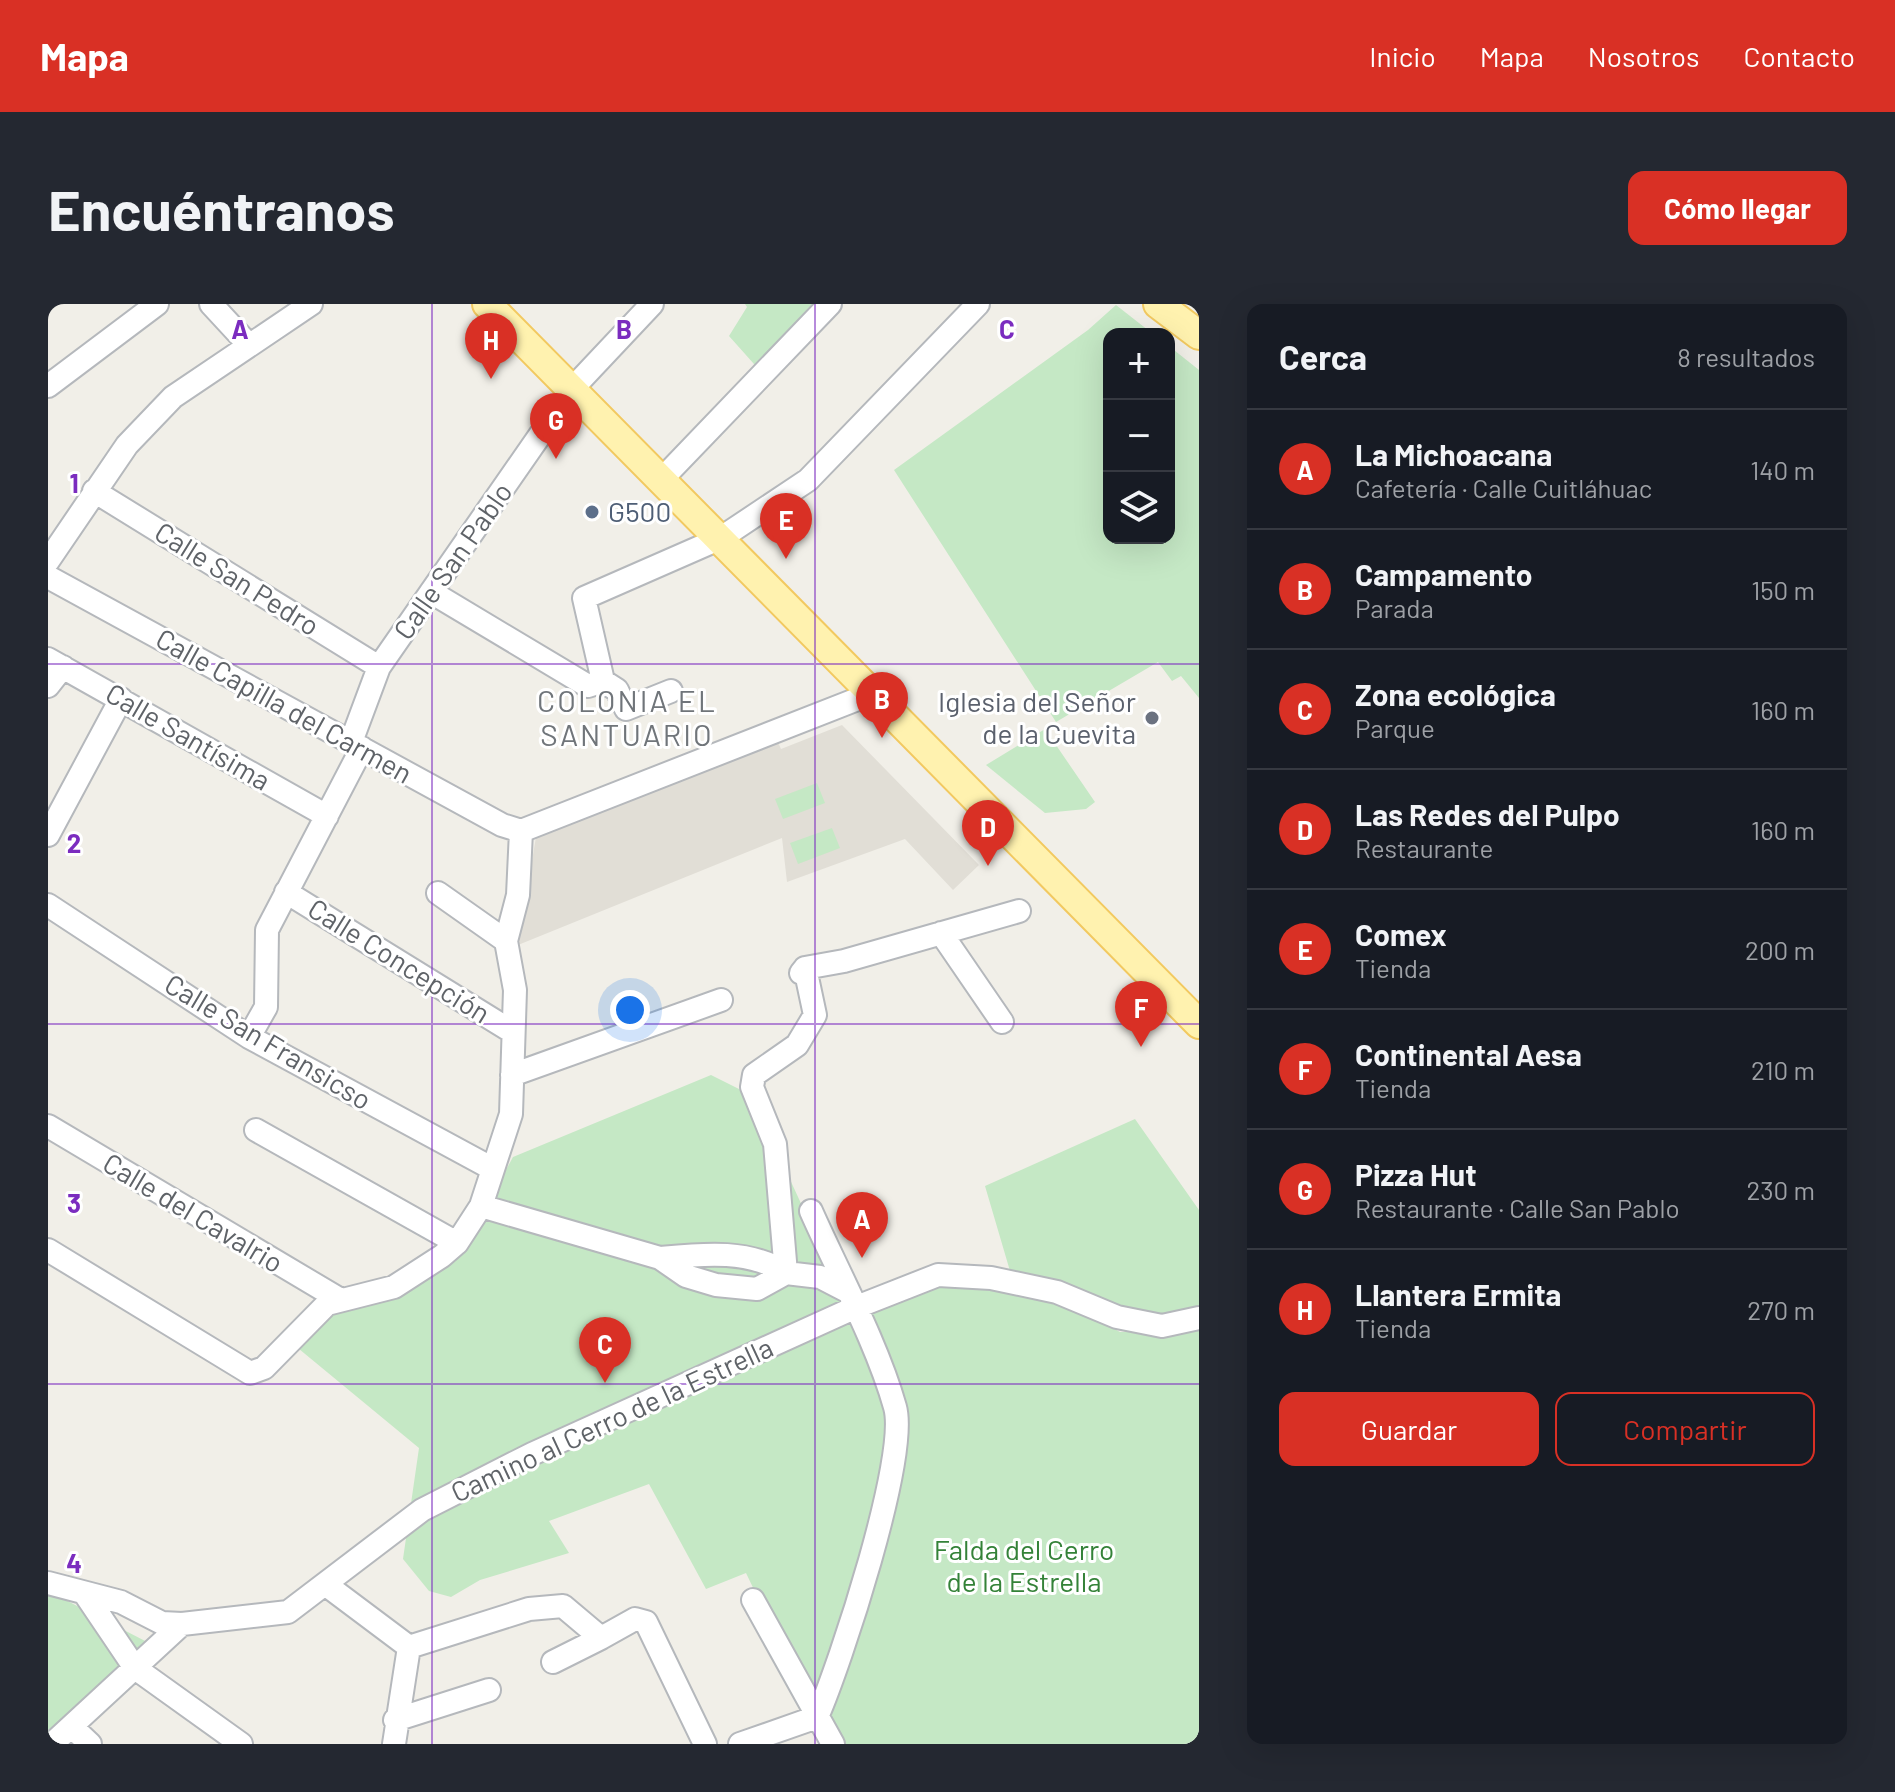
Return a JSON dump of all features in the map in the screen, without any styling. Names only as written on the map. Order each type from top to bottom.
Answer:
[{"type":"main road","points":[[487,304],[1199,1024]]},
{"type":"main road","points":[[1158,304],[1199,335]]},
{"type":"street","points":[[48,386],[157,304]]},
{"type":"street","points":[[211,304],[248,344]]},
{"type":"street","points":[[48,561],[127,445],[173,397],[311,304]]},
{"type":"street","name":"Calle San Pablo","points":[[249,1037],[266,1007],[267,930],[327,816],[357,745],[379,667],[572,389],[652,304]]},
{"type":"street","points":[[662,479],[830,304]]},
{"type":"street","points":[[671,691],[626,709],[617,690],[603,681],[584,598],[721,538],[808,480],[978,304]]},
{"type":"street","name":"Calle San Pedro","points":[[94,491],[379,667]]},
{"type":"street","name":"Calle Capilla del Carmen","points":[[48,577],[502,825],[521,831]]},
{"type":"street","points":[[431,592],[588,686],[603,681]]},
{"type":"street","points":[[48,686],[56,663]]},
{"type":"street","name":"Calle Santísima","points":[[56,663],[327,816]]},
{"type":"street","points":[[48,1250],[250,1373],[257,1373],[327,1304],[394,1287],[457,1243],[481,1206],[511,1114],[511,1031],[515,990],[506,941],[518,895],[521,831],[873,693]]},
{"type":"street","points":[[48,835],[121,699]]},
{"type":"street","name":"Calle Concepción","points":[[286,892],[511,1031]]},
{"type":"street","points":[[438,893],[506,941]]},
{"type":"street","name":"Calle San Fransicso","points":[[48,905],[249,1037],[493,1169]]},
{"type":"street","points":[[786,1273],[775,1144],[752,1087],[754,1075],[797,1045],[815,1015],[803,971],[1019,911]]},
{"type":"street","points":[[941,933],[1002,1022]]},
{"type":"street","points":[[512,1075],[721,1000]]},
{"type":"street","name":"Calle del Cavalrio","points":[[48,1126],[339,1299]]},
{"type":"street","points":[[256,1130],[457,1243]]},
{"type":"street","points":[[481,1206],[660,1258],[686,1276],[716,1285],[757,1289],[786,1273]]},
{"type":"street","points":[[740,1744],[817,1717],[836,1675],[892,1473],[896,1410],[811,1211]]},
{"type":"street","points":[[660,1258],[734,1255],[767,1261],[786,1273],[820,1277],[850,1299]]},
{"type":"street","name":"Camino al Cerro de la Estrella","points":[[48,1583],[121,1602],[162,1623],[182,1624],[288,1612],[422,1510],[850,1299],[938,1275],[991,1278],[1057,1292],[1117,1317],[1162,1326],[1199,1318]]},
{"type":"street","points":[[325,1584],[409,1647]]},
{"type":"street","points":[[85,1594],[135,1668],[241,1744]]},
{"type":"street","points":[[753,1600],[833,1744]]},
{"type":"street","points":[[409,1647],[529,1609],[563,1606],[601,1638]]},
{"type":"street","points":[[553,1662],[635,1619],[646,1622],[705,1744]]},
{"type":"street","points":[[52,1744],[182,1624]]},
{"type":"street","points":[[394,1744],[395,1720],[409,1647]]},
{"type":"street","points":[[395,1720],[489,1690]]},
{"type":"street","points":[[72,1727],[90,1744]]},
{"type":"shaded area","points":[[842,725],[979,865],[953,890],[905,839],[787,882],[782,838],[518,945],[537,831],[776,738],[781,749]]},
{"type":"green space","points":[[745,304],[826,304],[762,373],[729,336],[747,307]]},
{"type":"green space","points":[[1116,305],[1145,328],[1103,328],[1103,544],[1175,544],[1175,351],[1199,370],[1199,698],[1181,676],[1172,681],[1158,662],[1056,722],[894,470],[1088,330]]},
{"type":"green space","points":[[1045,729],[1095,802],[1086,809],[1045,813],[986,765]]},
{"type":"green space","points":[[817,783],[825,803],[783,819],[775,799]]},
{"type":"green space","points":[[832,828],[840,848],[798,864],[790,843]]},
{"type":"green space","name":"Falda del Cerro de la Estrella","points":[[711,1075],[751,1095],[851,1312],[929,1279],[1050,1295],[1120,1332],[1199,1330],[1199,1744],[828,1744],[746,1573],[706,1589],[649,1484],[549,1521],[569,1553],[480,1580],[451,1597],[429,1591],[403,1559],[419,1448],[293,1344],[328,1311],[461,1252],[513,1157]]},
{"type":"green space","points":[[1135,1119],[1199,1210],[1199,1307],[1176,1313],[1128,1311],[1079,1297],[1010,1271],[985,1186]]},
{"type":"green space","points":[[48,1591],[151,1644],[48,1740]]},
{"type":"place","name":"Llantera Ermita","points":[[491,379]]},
{"type":"place","name":"Pizza Hut","points":[[556,459]]},
{"type":"place","name":"G500","points":[[592,512]]},
{"type":"place","name":"Comex","points":[[786,559]]},
{"type":"place","name":"Iglesia del Señor de la Cuevita","points":[[1152,718]]},
{"type":"place","name":"Campamento","points":[[882,738]]},
{"type":"place","name":"Las Redes del Pulpo","points":[[988,866]]},
{"type":"place","name":"Continental Aesa","points":[[1141,1047]]},
{"type":"place","name":"La Michoacana","points":[[862,1258]]},
{"type":"place","name":"Zona ecológica","points":[[605,1383]]},
{"type":"district","name":"COLONIA EL SANTUARIO","points":[[627,719]]}]
